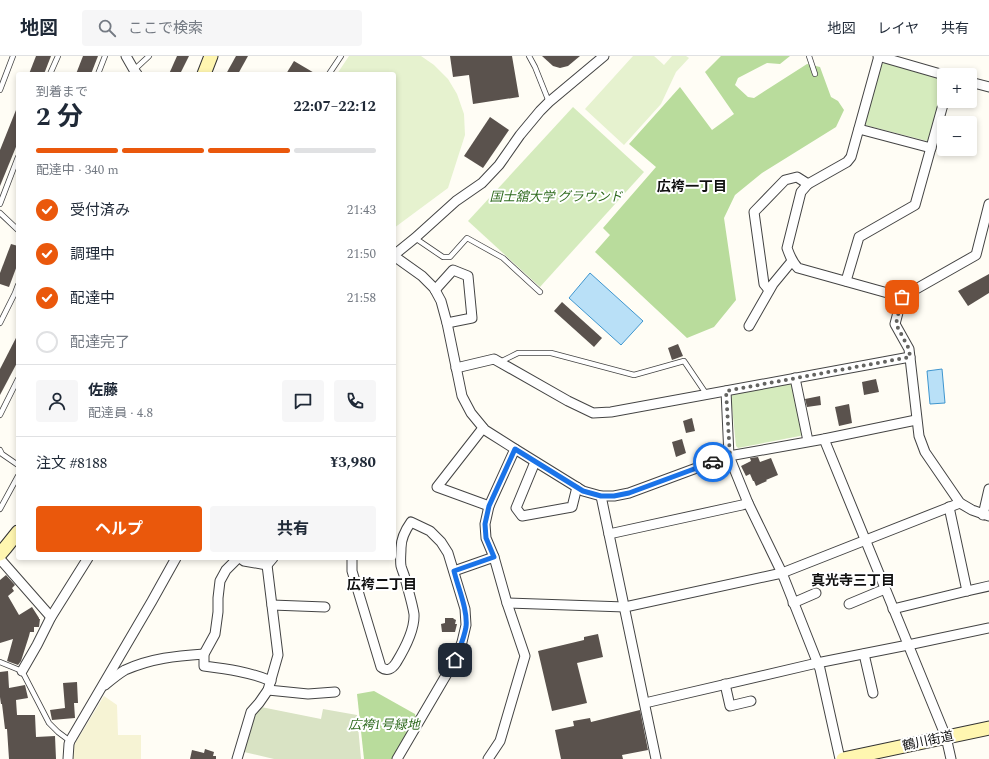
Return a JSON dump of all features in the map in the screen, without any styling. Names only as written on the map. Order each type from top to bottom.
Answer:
[{"type":"main road","points":[[205,72],[211,56]]},
{"type":"main road","points":[[0,554],[16,534]]},
{"type":"main road","name":"鶴川街道","points":[[843,759],[989,728]]},
{"type":"street","points":[[126,56],[136,72]]},
{"type":"street","points":[[396,254],[456,201],[482,183],[499,165],[540,111],[604,56]]},
{"type":"street","points":[[937,73],[879,56],[851,157],[847,162],[808,184],[801,192],[787,248],[792,261],[798,268],[902,297],[976,255],[989,204]]},
{"type":"street","points":[[977,84],[989,87]]},
{"type":"street","points":[[846,281],[859,237],[915,205],[942,108]]},
{"type":"street","points":[[859,129],[931,148]]},
{"type":"street","points":[[769,290],[764,284],[754,212],[785,180],[797,177],[808,184]]},
{"type":"street","points":[[396,257],[422,276],[434,288],[441,301],[448,323],[462,396],[471,413],[483,428],[583,491],[601,496],[614,496],[629,493],[730,456],[916,420]]},
{"type":"street","points":[[749,326],[772,284],[792,261]]},
{"type":"street","points":[[435,290],[453,270],[468,276],[472,318],[448,323]]},
{"type":"street","points":[[902,297],[896,324],[909,349],[918,436],[925,452],[960,503],[972,510],[986,515],[989,489]]},
{"type":"street","points":[[456,368],[494,359],[592,413],[611,412],[910,357]]},
{"type":"street","points":[[795,378],[808,441]]},
{"type":"street","points":[[726,391],[730,456],[748,503],[782,574],[818,663],[840,759]]},
{"type":"street","points":[[483,428],[437,487],[489,506]]},
{"type":"street","points":[[824,439],[946,737],[950,759]]},
{"type":"street","points":[[488,759],[500,741],[525,656],[507,603],[494,557],[486,538],[485,524],[489,506],[515,449]]},
{"type":"street","points":[[535,462],[516,508],[522,516],[572,507],[577,487]]},
{"type":"street","points":[[601,496],[656,759]]},
{"type":"street","points":[[609,534],[748,503]]},
{"type":"street","points":[[507,603],[625,607],[782,574],[960,503]]},
{"type":"street","points":[[949,507],[967,590]]},
{"type":"street","points":[[352,560],[352,571],[381,667],[384,669],[388,670],[394,666],[410,635],[414,616],[411,599],[401,566],[401,545],[405,531],[411,522],[430,531],[448,552],[465,609],[466,625],[462,642],[455,660],[397,759]]},
{"type":"street","points":[[454,571],[494,557]]},
{"type":"street","points":[[0,559],[51,617]]},
{"type":"street","points":[[22,671],[51,617],[87,560]]},
{"type":"street","points":[[68,759],[70,741],[175,560]]},
{"type":"street","points":[[237,560],[226,570],[220,581],[215,634],[204,654],[204,666],[232,670],[261,677],[269,686],[308,694],[335,692]]},
{"type":"street","points":[[237,759],[251,712],[259,703],[269,686],[278,655],[272,605],[270,561],[242,560]]},
{"type":"street","points":[[894,609],[967,590],[989,586]]},
{"type":"street","points":[[849,604],[885,589]]},
{"type":"street","points":[[793,603],[816,593]]},
{"type":"street","points":[[272,605],[325,607]]},
{"type":"street","points":[[644,703],[818,663],[908,646],[989,628]]},
{"type":"street","points":[[102,687],[124,671],[144,663],[165,657],[204,654]]},
{"type":"street","points":[[864,654],[873,693]]},
{"type":"street","points":[[725,684],[730,706],[751,701]]},
{"type":"lane","points":[[0,90],[13,56]]},
{"type":"lane","points":[[51,72],[58,56]]},
{"type":"lane","points":[[99,72],[106,56]]},
{"type":"lane","points":[[136,72],[149,56]]},
{"type":"lane","points":[[330,72],[341,56]]},
{"type":"lane","points":[[528,56],[536,67],[549,102]]},
{"type":"lane","points":[[808,56],[815,74]]},
{"type":"lane","points":[[0,204],[16,162]]},
{"type":"lane","points":[[0,213],[16,228]]},
{"type":"lane","points":[[415,238],[443,257],[450,257],[467,238],[503,258],[540,292]]},
{"type":"lane","points":[[0,323],[16,290]]},
{"type":"lane","points":[[500,362],[518,353],[551,353],[634,375],[684,361],[707,395]]},
{"type":"lane","points":[[0,414],[16,383]]},
{"type":"lane","points":[[0,450],[2,454],[16,464]]},
{"type":"lane","points":[[0,508],[16,480]]},
{"type":"lane","points":[[0,662],[22,671],[48,722],[70,741]]},
{"type":"shaded area","points":[[104,696],[117,705],[118,735],[141,735],[141,759],[72,759],[71,750]]},
{"type":"green space","points":[[349,56],[421,56],[434,65],[448,79],[457,94],[464,114],[465,135],[448,188],[396,227],[396,72],[338,72]]},
{"type":"green space","points":[[633,56],[654,56],[664,65],[672,56],[686,56],[689,58],[676,72],[661,104],[624,145],[585,109]]},
{"type":"green space","points":[[721,56],[790,56],[780,64],[767,63],[738,78],[735,85],[748,97],[754,98],[807,64],[820,67],[831,97],[838,101],[844,110],[836,127],[762,173],[735,195],[724,218],[736,300],[714,327],[687,338],[595,252],[610,235],[603,228],[656,167],[629,144],[680,87],[712,130],[734,114],[705,72]]},
{"type":"green space","points":[[885,63],[937,77],[938,108],[929,140],[927,141],[865,125],[881,64]]},
{"type":"green space","name":"国士舘大学 グラウンド","points":[[573,107],[644,172],[540,287],[468,221]]},
{"type":"green space","points":[[793,381],[805,435],[738,448],[736,446],[731,397],[734,393]]},
{"type":"green space","name":"広袴1号緑地","points":[[374,691],[415,714],[416,719],[392,759],[364,759],[357,694]]},
{"type":"green space","points":[[261,707],[321,719],[323,709],[357,715],[361,759],[274,759],[244,752],[256,713]]},
{"type":"water","points":[[590,273],[643,321],[621,345],[569,298]]},
{"type":"water","points":[[942,369],[945,403],[930,404],[927,371]]},
{"type":"building","points":[[36,56],[51,56],[45,72],[30,72]]},
{"type":"building","points":[[83,56],[98,56],[92,72],[77,72]]},
{"type":"building","points":[[177,56],[189,56],[181,72],[170,72]]},
{"type":"building","points":[[236,56],[248,56],[239,72],[227,72]]},
{"type":"building","points":[[450,56],[512,56],[519,97],[473,104],[469,75],[453,77]]},
{"type":"building","points":[[542,56],[580,56],[568,66],[560,68],[553,66]]},
{"type":"building","points":[[294,61],[313,72],[287,72]]},
{"type":"building","points":[[16,110],[16,147],[0,186],[0,150]]},
{"type":"building","points":[[490,117],[509,130],[483,168],[464,156]]},
{"type":"building","points":[[11,244],[16,245],[16,268],[9,287],[0,284],[0,273]]},
{"type":"building","points":[[989,274],[989,293],[968,306],[958,291]]},
{"type":"building","points":[[562,302],[602,338],[594,347],[554,311]]},
{"type":"building","points":[[16,338],[16,365],[0,395],[0,369]]},
{"type":"building","points":[[678,344],[683,356],[672,360],[668,348]]},
{"type":"building","points":[[876,379],[879,392],[864,395],[862,382]]},
{"type":"building","points":[[820,396],[821,405],[807,407],[805,399]]},
{"type":"building","points":[[849,404],[852,423],[839,426],[835,407]]},
{"type":"building","points":[[692,418],[695,431],[686,433],[683,421]]},
{"type":"building","points":[[682,439],[686,453],[676,457],[672,442]]},
{"type":"building","points":[[758,457],[760,462],[771,458],[778,475],[756,486],[750,474],[746,476],[741,466],[751,461],[750,458]]},
{"type":"building","points":[[6,575],[15,585],[12,588],[14,591],[8,596],[19,615],[32,607],[40,619],[39,627],[34,627],[34,632],[30,632],[21,661],[18,665],[7,661],[13,639],[0,643],[0,580]]},
{"type":"building","points":[[445,618],[453,618],[456,620],[455,624],[457,624],[455,632],[442,632],[441,624],[445,623]]},
{"type":"building","points":[[598,634],[603,657],[577,663],[587,703],[552,711],[538,651],[584,640],[584,637]]},
{"type":"building","points":[[8,671],[9,688],[25,685],[28,698],[16,700],[17,715],[35,715],[36,737],[55,736],[56,759],[9,759],[7,729],[5,729],[0,697],[0,672]]},
{"type":"building","points":[[77,682],[78,703],[74,703],[75,718],[52,720],[50,710],[65,708],[63,683]]},
{"type":"building","points":[[640,710],[648,750],[622,755],[623,759],[561,759],[555,730],[574,726],[573,721],[590,718],[591,722]]},
{"type":"building","points":[[205,749],[214,752],[213,756],[216,756],[216,759],[190,759],[192,750],[204,753]]},
{"type":"way so far","points":[[713,462],[730,456],[726,391],[910,357],[909,349],[896,324],[902,297]]},
{"type":"district","name":"広袴一丁目","points":[[692,186]]},
{"type":"district","name":"真光寺三丁目","points":[[853,580]]},
{"type":"district","name":"広袴二丁目","points":[[382,584]]},
{"type":"route","points":[[455,660],[462,642],[466,625],[465,609],[454,571],[494,557],[486,538],[485,524],[489,506],[515,449],[583,491],[601,496],[614,496],[629,493],[713,462]]}]
